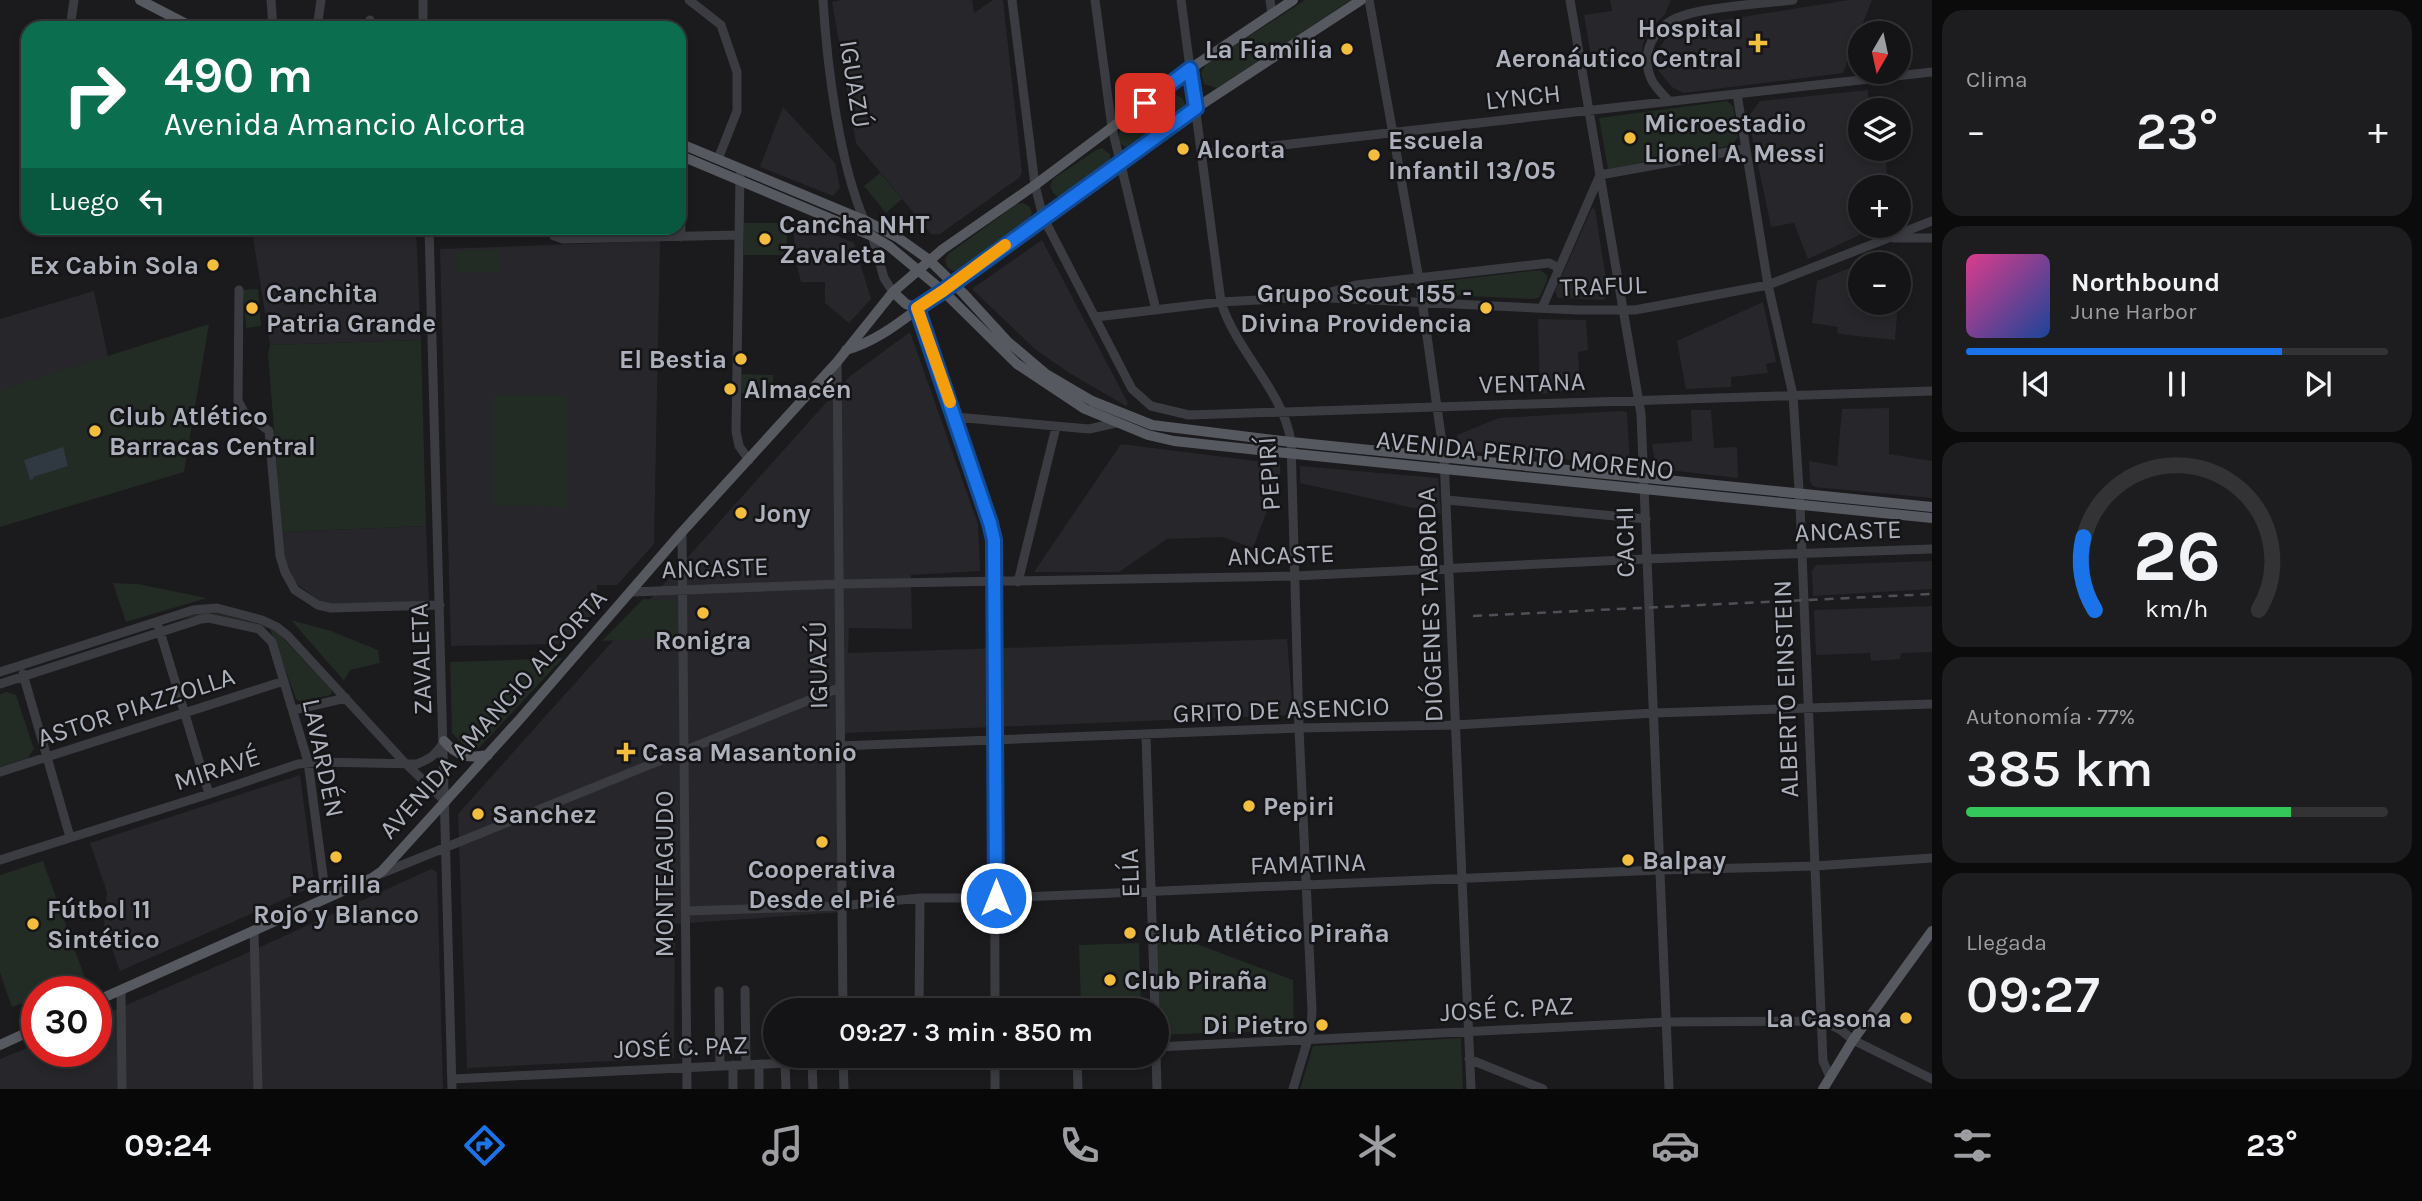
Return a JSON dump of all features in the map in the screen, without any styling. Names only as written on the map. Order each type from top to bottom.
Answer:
[{"type":"main road","points":[[139,0],[180,21]]},
{"type":"main road","name":"AVENIDA AMANCIO ALCORTA","points":[[112,994],[372,878],[391,863],[837,362],[892,292],[928,260],[1035,185],[1190,69],[1293,0]]},
{"type":"main road","points":[[846,350],[862,346],[892,328],[1196,108],[1361,0]]},
{"type":"main road","points":[[686,147],[864,220],[897,237],[954,283],[1007,341],[1045,374],[1117,418]]},
{"type":"main road","points":[[686,158],[872,236],[918,268],[1002,350],[1033,376],[1085,409],[1117,418]]},
{"type":"main road","points":[[892,292],[906,304],[917,308]]},
{"type":"main road","name":"AVENIDA PERITO MORENO","points":[[1117,418],[1291,448],[1445,469],[1645,491],[1932,507]]},
{"type":"main road","name":"AVENIDA PERITO MORENO","points":[[1291,448],[1444,457],[1645,478],[1932,518]]},
{"type":"main road","points":[[444,741],[459,754],[468,757],[488,755]]},
{"type":"main road","points":[[1823,1089],[1853,1040],[1932,931]]},
{"type":"main road","points":[[0,1045],[21,1035]]},
{"type":"street","points":[[71,21],[74,0]]},
{"type":"street","points":[[271,0],[272,21]]},
{"type":"street","points":[[318,21],[321,0]]},
{"type":"street","points":[[423,0],[423,21]]},
{"type":"street","points":[[689,0],[720,26],[737,72],[737,111],[718,159]]},
{"type":"street","name":"IGUAZÚ","points":[[822,0],[837,114],[851,177],[884,278],[892,292]]},
{"type":"street","points":[[1012,0],[1035,185],[1043,217],[1096,317]]},
{"type":"street","points":[[1095,0],[1112,128],[1156,310]]},
{"type":"street","name":"PEPIRÍ","points":[[1181,0],[1221,302],[1231,329],[1287,423],[1291,448],[1299,728],[1312,1010],[1308,1039],[1293,1089]]},
{"type":"street","points":[[1270,0],[1272,14]]},
{"type":"street","name":"DIÓGENES TABORDA","points":[[1369,0],[1423,303],[1444,457],[1471,1089]]},
{"type":"street","name":"CACHI","points":[[1570,0],[1639,401],[1645,478],[1645,559],[1669,1089]]},
{"type":"street","points":[[1712,0],[1714,10]]},
{"type":"street","points":[[1669,101],[1651,81],[1647,54],[1658,32],[1670,22],[1683,16],[1714,10],[1793,0]]},
{"type":"street","name":"LYNCH","points":[[1202,154],[1932,72]]},
{"type":"street","name":"ALBERTO EINSTEIN","points":[[1737,94],[1768,285],[1793,395],[1800,499],[1823,1061],[1830,1077]]},
{"type":"street","points":[[1542,308],[1600,175],[1744,149]]},
{"type":"street","points":[[740,168],[736,431],[739,446],[749,460]]},
{"type":"street","name":"TRAFUL","points":[[1911,229],[1932,221]]},
{"type":"street","name":"ZAVALETA","points":[[429,235],[452,1089]]},
{"type":"street","points":[[554,235],[563,239],[739,235]]},
{"type":"street","name":"TRAFUL","points":[[1096,317],[1221,302],[1310,298],[1623,310],[1768,285],[1885,238]]},
{"type":"street","name":"TRAFUL","points":[[1911,238],[1932,238]]},
{"type":"street","name":"TRAFUL","points":[[1310,298],[1356,285],[1549,263],[1559,268]]},
{"type":"street","points":[[239,290],[238,401],[243,412],[269,431],[280,556],[289,581],[303,597],[326,607],[440,605]]},
{"type":"street","points":[[917,308],[990,523],[995,550],[995,998]]},
{"type":"street","name":"VENTANA","points":[[1096,317],[1138,397],[1162,410],[1189,415],[1932,391]]},
{"type":"street","name":"IGUAZÚ","points":[[837,362],[843,998]]},
{"type":"street","points":[[955,417],[1089,429],[1117,418]]},
{"type":"street","points":[[1018,582],[1056,427]]},
{"type":"street","points":[[1447,500],[1646,519]]},
{"type":"street","name":"MONTEAGUDO","points":[[682,533],[687,1089]]},
{"type":"street","name":"ANCASTE","points":[[632,592],[838,584],[1294,576],[1645,559],[1932,549]]},
{"type":"street","points":[[0,672],[205,608],[217,608],[262,620],[288,636],[405,763],[446,802]]},
{"type":"street","name":"LAVARDÉN","points":[[160,632],[209,618],[263,631],[272,642],[308,762],[326,898]]},
{"type":"street","points":[[157,621],[209,794]]},
{"type":"street","points":[[0,684],[160,632]]},
{"type":"street","points":[[21,665],[70,837]]},
{"type":"street","name":"ASTOR PIAZZOLLA","points":[[0,772],[284,681]]},
{"type":"street","points":[[372,878],[839,688]]},
{"type":"street","points":[[294,710],[346,698]]},
{"type":"street","name":"GRITO DE ASENCIO","points":[[840,747],[1299,728],[1456,725],[1654,713],[1932,704]]},
{"type":"street","name":"ELÍA","points":[[1146,736],[1155,998]]},
{"type":"street","name":"MIRAVÉ","points":[[0,860],[298,764],[417,764],[429,760],[438,752],[444,741]]},
{"type":"street","name":"FAMATINA","points":[[686,911],[841,906],[920,898],[996,898],[1815,866],[1932,858]]},
{"type":"street","points":[[919,998],[920,898]]},
{"type":"street","points":[[254,930],[258,1089]]},
{"type":"street","points":[[121,990],[122,1089]]},
{"type":"street","points":[[745,990],[746,1065]]},
{"type":"street","points":[[719,991],[720,1066]]},
{"type":"street","points":[[1823,1021],[1853,1040],[1932,1079]]},
{"type":"street","name":"JOSÉ C. PAZ","points":[[1169,1046],[1665,1022],[1823,1021]]},
{"type":"street","points":[[1469,1059],[1543,1089]]},
{"type":"street","points":[[733,1065],[733,1089]]},
{"type":"street","points":[[759,1065],[759,1089]]},
{"type":"street","name":"JOSÉ C. PAZ","points":[[452,1079],[763,1065]]},
{"type":"street","points":[[785,1068],[786,1089]]},
{"type":"street","points":[[812,1068],[813,1089]]},
{"type":"street","points":[[843,1068],[844,1089]]},
{"type":"street","points":[[995,1068],[995,1089]]},
{"type":"street","points":[[1077,1068],[1078,1089]]},
{"type":"street","points":[[1156,1068],[1157,1089]]},
{"type":"street","points":[[1517,1078],[1518,1089]]},
{"type":"shaded area","points":[[972,0],[974,13],[993,0],[1003,0],[1022,172],[1020,177],[940,234],[931,234],[856,143],[832,2]]},
{"type":"shaded area","points":[[1305,0],[1351,0],[1217,88],[1204,84],[1201,73],[1206,64]]},
{"type":"shaded area","points":[[1610,0],[1671,0],[1665,14],[1650,30],[1643,43],[1641,60],[1593,68],[1584,15],[1612,11]]},
{"type":"shaded area","name":"Hospital Aeronáutico Central","points":[[1849,0],[1872,0],[1864,21],[1848,21],[1848,60],[1843,73],[1683,93],[1672,87],[1658,70],[1657,59],[1659,48],[1671,32],[1679,27]]},
{"type":"shaded area","points":[[1868,90],[1868,98],[1848,98],[1848,161],[1886,161],[1887,175],[1848,175],[1848,238],[1853,238],[1808,259],[1794,223],[1771,227],[1748,117],[1760,101]]},
{"type":"shaded area","points":[[1176,95],[1182,98],[1185,104],[1182,114],[1133,147],[1120,144],[1120,131],[1169,97]]},
{"type":"shaded area","points":[[1727,101],[1733,106],[1738,137],[1733,145],[1608,169],[1599,118]]},
{"type":"shaded area","points":[[783,107],[835,163],[840,188],[833,196],[760,167]]},
{"type":"shaded area","points":[[1102,148],[1110,154],[1110,164],[1065,196],[1058,197],[1053,193],[1050,186],[1053,179]]},
{"type":"shaded area","points":[[880,173],[902,199],[886,213],[864,186]]},
{"type":"shaded area","points":[[1017,204],[1029,206],[1032,212],[1029,221],[960,270],[953,271],[947,267],[945,260],[948,254]]},
{"type":"shaded area","points":[[1592,208],[1595,209],[1608,292],[1604,300],[1557,298],[1555,291]]},
{"type":"shaded area","points":[[793,217],[854,243],[871,299],[849,323],[825,303],[825,282],[801,282],[795,258]]},
{"type":"shaded area","name":"Cancha NHT Zavaleta","points":[[744,223],[787,223],[787,255],[744,255]]},
{"type":"shaded area","points":[[416,235],[421,340],[270,345],[253,237]]},
{"type":"shaded area","points":[[1042,240],[1128,403],[1126,406],[1036,350],[972,289]]},
{"type":"shaded area","points":[[660,241],[654,544],[617,585],[597,585],[597,601],[604,601],[567,644],[451,646],[440,249]]},
{"type":"shaded area","points":[[500,249],[501,272],[457,273],[456,251]]},
{"type":"shaded area","points":[[1848,269],[1848,315],[1897,315],[1895,340],[1837,333],[1838,327],[1812,323],[1817,281]]},
{"type":"shaded area","points":[[1540,270],[1547,275],[1547,280],[1540,297],[1534,299],[1444,295],[1438,288],[1440,282],[1444,281]]},
{"type":"shaded area","name":"Canchita Patria Grande","points":[[258,289],[261,326],[246,328],[243,290]]},
{"type":"shaded area","points":[[94,291],[108,357],[0,391],[0,319]]},
{"type":"shaded area","points":[[1763,302],[1776,362],[1766,364],[1768,373],[1731,377],[1731,387],[1686,389],[1677,341]]},
{"type":"shaded area","points":[[1538,319],[1586,320],[1588,350],[1578,352],[1580,382],[1558,393],[1540,394]]},
{"type":"shaded area","name":"Club Atlético Barracas Central","points":[[209,324],[184,472],[0,527],[0,390]]},
{"type":"shaded area","points":[[910,332],[978,524],[980,571],[911,575],[912,629],[849,628],[848,653],[1287,639],[1293,715],[845,733],[843,912],[675,924],[674,1058],[467,1068],[458,814],[849,377]]},
{"type":"shaded area","points":[[421,340],[426,526],[282,532],[268,353],[270,345]]},
{"type":"shaded area","points":[[739,374],[773,375],[773,394],[739,393]]},
{"type":"shaded area","points":[[493,395],[567,395],[567,507],[493,506]]},
{"type":"shaded area","points":[[1889,408],[1889,454],[1932,461],[1932,498],[1814,487],[1810,482],[1809,461],[1837,466],[1842,409]]},
{"type":"shaded area","points":[[1691,410],[1711,410],[1714,448],[1737,447],[1738,478],[1659,469],[1655,464],[1652,444],[1692,441]]},
{"type":"shaded area","points":[[1627,412],[1630,465],[1457,450],[1457,435],[1499,418]]},
{"type":"shaded area","points":[[1121,444],[1280,464],[1280,476],[1253,548],[1223,537],[1167,539],[1119,572],[1034,572]]},
{"type":"shaded area","points":[[63,447],[68,466],[30,480],[24,460]]},
{"type":"shaded area","points":[[1300,466],[1438,478],[1441,514],[1300,483]]},
{"type":"shaded area","points":[[426,526],[429,602],[325,605],[293,581],[283,559],[282,532]]},
{"type":"shaded area","points":[[1932,561],[1932,589],[1813,596],[1812,571],[1816,565]]},
{"type":"shaded area","points":[[113,583],[138,584],[207,598],[126,622]]},
{"type":"shaded area","points":[[643,599],[674,601],[678,606],[678,637],[602,641]]},
{"type":"shaded area","points":[[1932,606],[1932,652],[1901,653],[1900,659],[1871,661],[1870,653],[1816,655],[1814,610]]},
{"type":"shaded area","points":[[211,611],[268,627],[278,633],[330,688],[331,695],[300,701],[296,699],[270,629],[211,613],[172,621]]},
{"type":"shaded area","points":[[291,620],[331,631],[378,650],[380,663],[350,670],[344,681]]},
{"type":"shaded area","points":[[563,658],[479,748],[466,747],[452,733],[450,662]]},
{"type":"shaded area","points":[[7,692],[16,695],[34,749],[28,758],[0,767],[0,694]]},
{"type":"shaded area","points":[[300,775],[314,882],[308,889],[120,971],[104,925],[107,892],[90,843]]},
{"type":"shaded area","name":"Fútbol 11 Sintético","points":[[43,861],[84,976],[21,976],[21,1004],[12,1007],[0,973],[0,875]]},
{"type":"shaded area","points":[[431,869],[437,872],[443,1089],[0,1089],[0,1059],[21,1050],[21,1067],[112,1067],[112,1011]]},
{"type":"shaded area","points":[[1157,929],[1293,980],[1294,1030],[1169,1035],[1169,998],[1157,998]]},
{"type":"shaded area","name":"Club Piraña","points":[[1139,943],[1141,998],[1081,998],[1079,945]]},
{"type":"shaded area","points":[[1461,1038],[1463,1089],[1300,1089],[1313,1046]]},
{"type":"railway","points":[[1473,616],[1932,594]]},
{"type":"slow traffic","points":[[950,402],[917,308],[1005,245]]},
{"type":"place","name":"Hospital Aeronáutico Central","points":[[1758,43]]},
{"type":"place","name":"La Familia","points":[[1347,49]]},
{"type":"place","name":"Microestadio Lionel A. Messi","points":[[1630,138]]},
{"type":"place","name":"Alcorta","points":[[1183,149]]},
{"type":"place","name":"Escuela Infantil 13/05","points":[[1374,155]]},
{"type":"place","name":"Cancha NHT Zavaleta","points":[[765,239]]},
{"type":"place","name":"Ex Cabin Sola","points":[[213,265]]},
{"type":"place","name":"Canchita Patria Grande","points":[[252,308]]},
{"type":"place","name":"Grupo Scout 155 - Divina Providencia","points":[[1486,308]]},
{"type":"place","name":"El Bestia","points":[[741,359]]},
{"type":"place","name":"Almacén","points":[[730,389]]},
{"type":"place","name":"Club Atlético Barracas Central","points":[[95,431]]},
{"type":"place","name":"Jony","points":[[741,513]]},
{"type":"place","name":"Ronigra","points":[[703,613]]},
{"type":"place","name":"Casa Masantonio","points":[[626,752]]},
{"type":"place","name":"Pepiri","points":[[1249,806]]},
{"type":"place","name":"Sanchez","points":[[478,814]]},
{"type":"place","name":"Cooperativa Desde el Pié","points":[[822,842]]},
{"type":"place","name":"Parrilla Rojo y Blanco","points":[[336,857]]},
{"type":"place","name":"Balpay","points":[[1628,860]]},
{"type":"place","name":"Fútbol 11 Sintético","points":[[33,924]]},
{"type":"place","name":"Club Atlético Piraña","points":[[1130,933]]},
{"type":"place","name":"Club Piraña","points":[[1110,980]]},
{"type":"place","name":"La Casona","points":[[1906,1018]]},
{"type":"place","name":"Di Pietro","points":[[1322,1025]]},
{"type":"route","points":[[996,898],[994,540],[917,308],[1196,108],[1190,69],[1145,103]]}]
